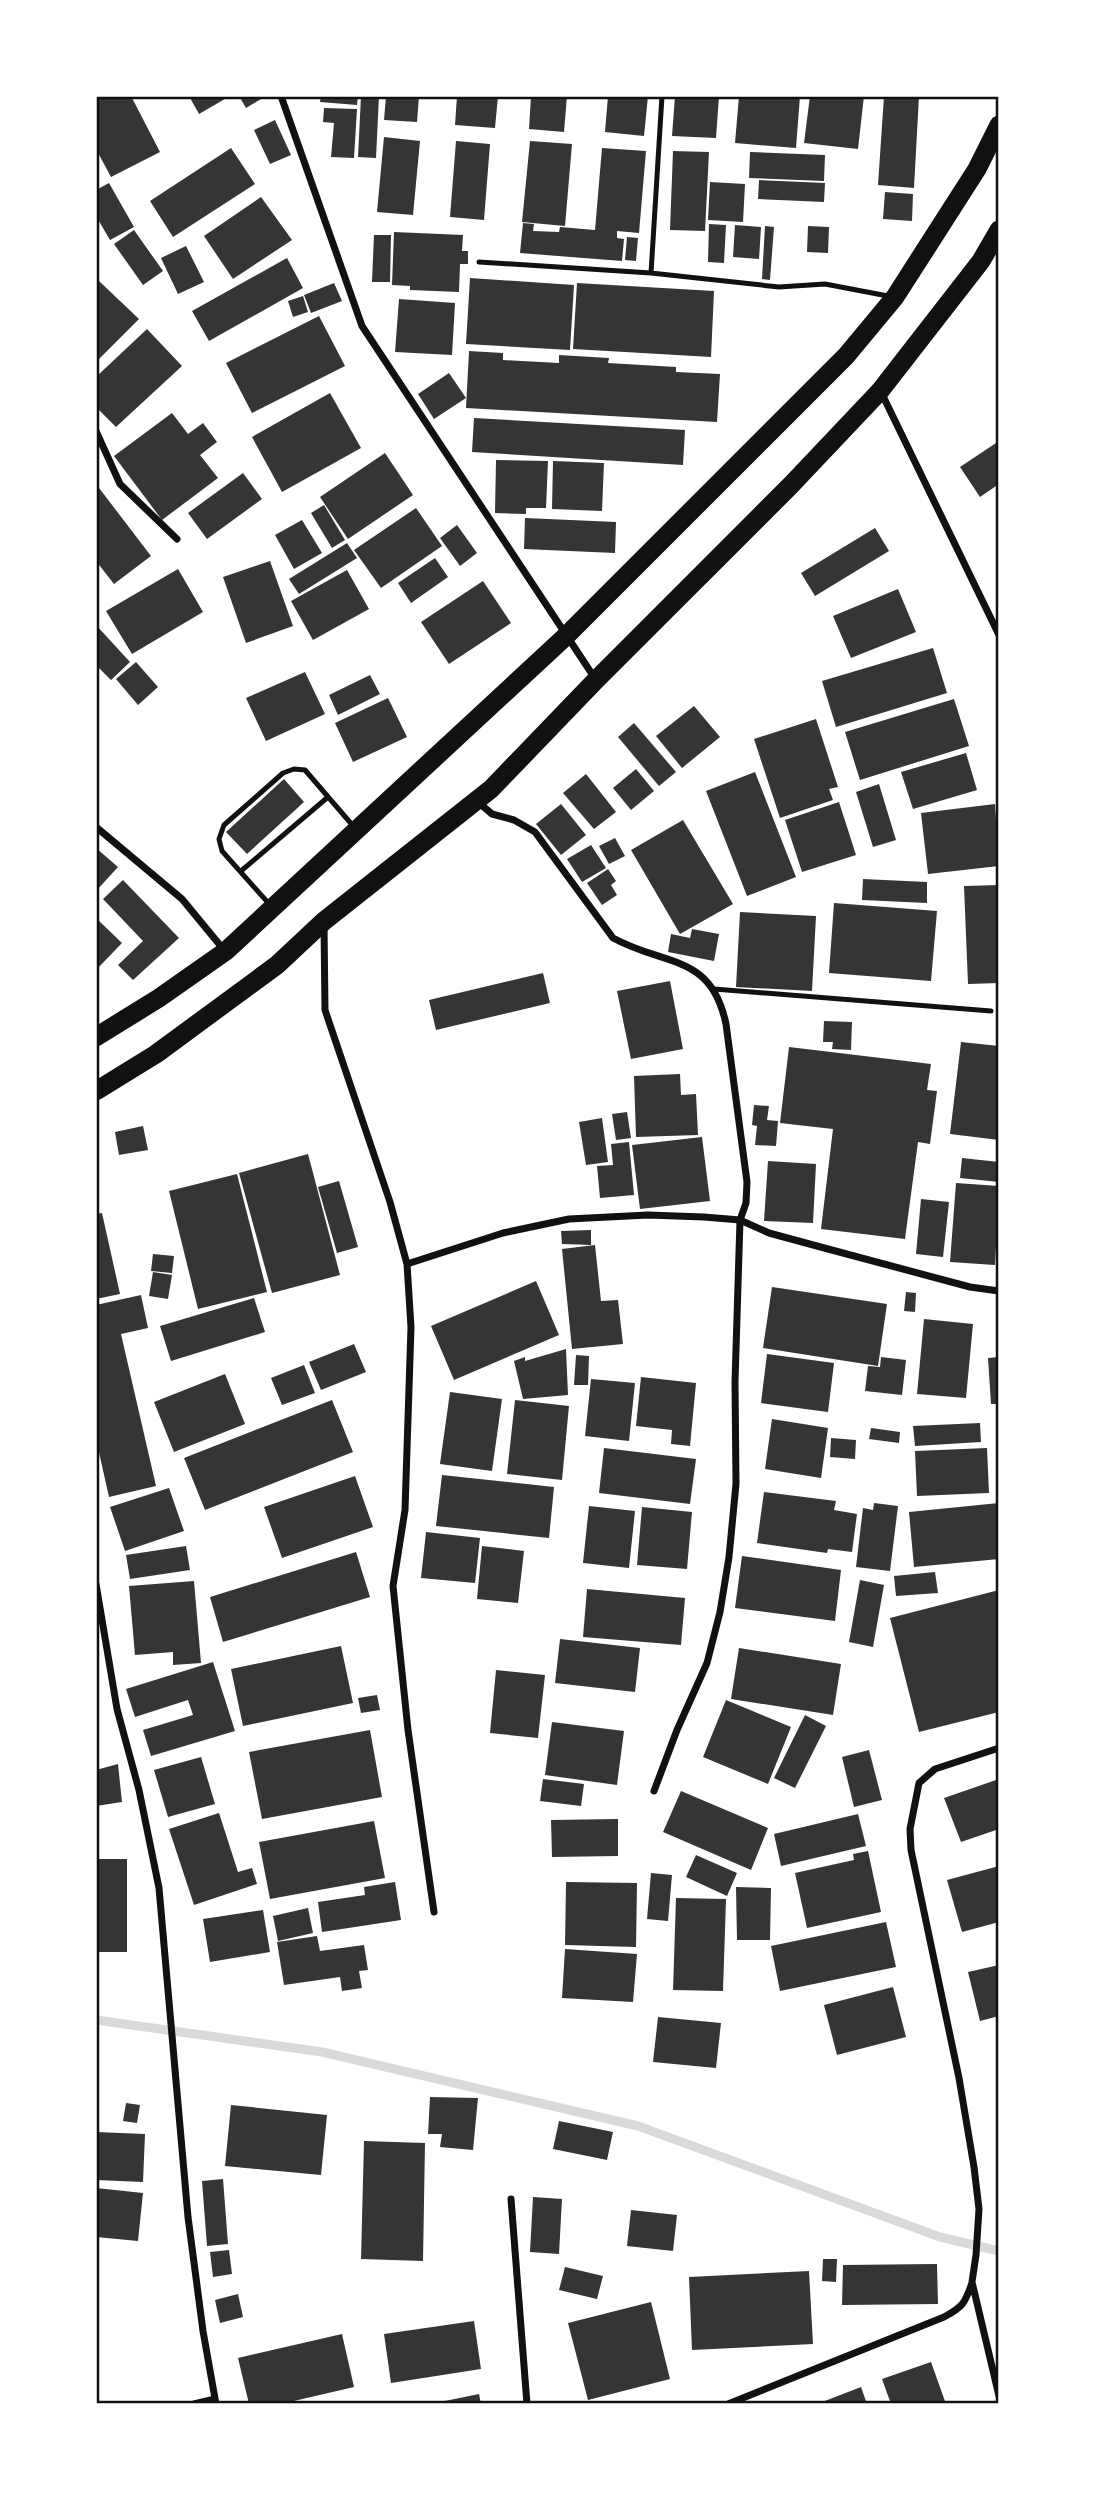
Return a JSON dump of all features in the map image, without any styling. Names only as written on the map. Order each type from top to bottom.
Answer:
[{"type":"highway","points":[[96,1037],[159,998],[226,951],[566,636],[846,356],[895,298],[977,169],[999,125]]},
{"type":"highway","points":[[96,1091],[156,1054],[277,965],[324,921],[491,789],[880,391],[981,261],[999,230]]},
{"type":"street","points":[[281,96],[362,326],[596,680]]},
{"type":"street","points":[[880,391],[999,635]]},
{"type":"street","points":[[96,431],[120,484],[177,538]]},
{"type":"street","points":[[491,789],[478,803],[492,814],[514,820],[535,832],[613,938],[700,973],[721,1002],[726,1024],[747,1182],[746,1203],[740,1220],[735,1382],[736,1484],[729,1557],[720,1612],[707,1663],[654,1791]]},
{"type":"street","points":[[96,827],[182,899],[226,951]]},
{"type":"street","points":[[324,921],[325,1010],[390,1202],[407,1264],[411,1327],[405,1510],[393,1586],[408,1730],[434,1913]]},
{"type":"street","points":[[407,1264],[503,1233],[569,1219],[648,1215],[740,1220],[769,1233],[970,1287],[999,1291]]},
{"type":"street","points":[[96,1584],[117,1709],[139,1790],[159,1888],[188,2217],[203,2331],[216,2402],[194,2404]]},
{"type":"street","points":[[728,2404],[944,2317],[965,2302],[972,2282],[979,2209],[959,2078],[911,1850],[910,1829],[919,1783],[935,1769],[999,1748]]},
{"type":"street","points":[[511,2199],[527,2404]]},
{"type":"street","points":[[972,2282],[999,2396]]},
{"type":"lane","points":[[651,273],[662,96]]},
{"type":"lane","points":[[480,262],[651,273],[779,287],[825,284],[895,298]]},
{"type":"lane","points":[[273,908],[220,847],[222,829],[283,773],[294,769],[305,770],[357,830]]},
{"type":"lane","points":[[241,871],[328,797]]},
{"type":"lane","points":[[714,989],[991,1012]]},
{"type":"building","points":[[96,96],[131,96],[160,152],[111,177],[96,149]]},
{"type":"building","points":[[189,96],[230,96],[199,114]]},
{"type":"building","points":[[239,96],[266,96],[246,108]]},
{"type":"building","points":[[321,96],[358,96],[357,105],[320,102]]},
{"type":"building","points":[[361,96],[379,96],[376,158],[358,157]]},
{"type":"building","points":[[386,96],[419,96],[417,122],[384,120]]},
{"type":"building","points":[[457,96],[498,96],[495,128],[455,125]]},
{"type":"building","points":[[531,96],[567,96],[564,132],[529,129]]},
{"type":"building","points":[[608,96],[648,96],[644,136],[605,132]]},
{"type":"building","points":[[675,96],[719,96],[716,138],[672,136]]},
{"type":"building","points":[[739,96],[800,96],[796,148],[735,143]]},
{"type":"building","points":[[810,96],[864,96],[858,149],[804,143]]},
{"type":"building","points":[[884,96],[919,96],[914,188],[878,185]]},
{"type":"building","points":[[324,108],[357,109],[354,158],[331,157],[334,123],[323,122]]},
{"type":"building","points":[[275,120],[291,155],[270,164],[254,130]]},
{"type":"building","points":[[384,137],[420,141],[413,215],[377,212]]},
{"type":"building","points":[[456,141],[490,144],[484,220],[450,217]]},
{"type":"building","points":[[530,141],[572,144],[565,226],[522,222]]},
{"type":"building","points":[[231,148],[255,184],[173,237],[150,201]]},
{"type":"building","points":[[602,148],[646,151],[639,233],[617,231],[617,238],[624,239],[622,261],[520,253],[523,223],[534,224],[533,231],[559,232],[560,227],[595,230]]},
{"type":"building","points":[[673,151],[709,152],[705,231],[670,230]]},
{"type":"building","points":[[750,152],[825,155],[824,181],[749,178]]},
{"type":"building","points":[[759,180],[825,183],[824,202],[758,199]]},
{"type":"building","points":[[710,182],[745,184],[743,222],[708,220]]},
{"type":"building","points":[[109,183],[134,227],[110,240],[96,216],[96,190]]},
{"type":"building","points":[[885,192],[913,194],[912,221],[883,219]]},
{"type":"building","points":[[261,197],[292,240],[233,279],[204,236]]},
{"type":"building","points":[[709,224],[726,225],[724,263],[708,262]]},
{"type":"building","points":[[735,225],[761,227],[759,259],[733,257]]},
{"type":"building","points":[[765,226],[774,227],[770,280],[762,279]]},
{"type":"building","points":[[808,226],[829,227],[828,253],[807,252]]},
{"type":"building","points":[[134,230],[163,271],[143,285],[114,244]]},
{"type":"building","points":[[394,232],[463,235],[462,251],[468,251],[468,264],[460,264],[459,292],[410,290],[410,286],[392,285]]},
{"type":"building","points":[[374,235],[391,235],[390,282],[372,282]]},
{"type":"building","points":[[627,237],[638,238],[636,261],[625,260]]},
{"type":"building","points":[[186,246],[204,282],[178,294],[161,258]]},
{"type":"building","points":[[287,258],[303,288],[209,341],[192,311]]},
{"type":"building","points":[[470,278],[574,285],[570,350],[466,344]]},
{"type":"building","points":[[99,281],[139,319],[96,362],[96,284]]},
{"type":"building","points":[[334,283],[342,301],[311,313],[304,295]]},
{"type":"building","points":[[577,283],[714,291],[711,357],[573,349]]},
{"type":"building","points":[[303,296],[308,312],[293,317],[288,301]]},
{"type":"building","points":[[399,299],[455,303],[452,355],[395,352]]},
{"type":"building","points":[[319,316],[345,366],[252,413],[226,363]]},
{"type":"building","points":[[147,329],[182,366],[116,427],[96,407],[96,377]]},
{"type":"building","points":[[469,351],[503,353],[503,360],[559,363],[559,355],[609,358],[608,363],[676,367],[676,372],[720,374],[717,422],[466,408]]},
{"type":"building","points":[[449,373],[466,398],[434,419],[418,394]]},
{"type":"building","points":[[330,393],[361,448],[282,492],[252,437]]},
{"type":"building","points":[[172,413],[188,434],[203,423],[217,442],[200,455],[218,478],[162,520],[114,456]]},
{"type":"building","points":[[474,418],[685,430],[683,465],[472,452]]},
{"type":"building","points":[[999,441],[999,484],[980,497],[960,467]]},
{"type":"building","points":[[385,453],[413,495],[348,539],[320,497]]},
{"type":"building","points":[[496,460],[548,461],[546,508],[526,508],[526,514],[495,513]]},
{"type":"building","points":[[553,461],[604,463],[602,511],[552,509]]},
{"type":"building","points":[[243,473],[262,499],[207,539],[188,513]]},
{"type":"building","points":[[96,484],[151,556],[114,584],[96,561]]},
{"type":"building","points":[[324,505],[345,540],[332,548],[311,513]]},
{"type":"building","points":[[416,508],[442,546],[381,588],[354,550]]},
{"type":"building","points":[[525,518],[616,522],[615,553],[524,549]]},
{"type":"building","points":[[302,520],[322,553],[294,569],[275,535]]},
{"type":"building","points":[[457,525],[477,553],[460,566],[440,538]]},
{"type":"building","points":[[875,528],[889,551],[815,596],[801,573]]},
{"type":"building","points":[[347,543],[357,558],[299,594],[289,579]]},
{"type":"building","points":[[435,558],[448,577],[411,603],[398,583]]},
{"type":"building","points":[[270,561],[293,626],[246,643],[223,577]]},
{"type":"building","points":[[178,569],[203,612],[132,654],[106,611]]},
{"type":"building","points":[[347,570],[369,609],[313,640],[291,601]]},
{"type":"building","points":[[483,581],[511,623],[449,664],[421,622]]},
{"type":"building","points":[[898,589],[916,632],[851,658],[833,616]]},
{"type":"building","points":[[96,625],[130,662],[111,680],[96,665]]},
{"type":"building","points":[[933,648],[947,693],[836,727],[822,681]]},
{"type":"building","points":[[136,662],[158,687],[138,705],[116,679]]},
{"type":"building","points":[[305,672],[325,714],[266,741],[246,698]]},
{"type":"building","points":[[370,675],[380,694],[338,715],[329,695]]},
{"type":"building","points":[[388,698],[407,737],[353,762],[335,723]]},
{"type":"building","points":[[954,699],[969,746],[860,780],[845,732]]},
{"type":"building","points":[[694,706],[720,737],[682,768],[656,736]]},
{"type":"building","points":[[816,719],[838,787],[829,789],[833,800],[780,818],[754,739]]},
{"type":"building","points":[[634,723],[676,772],[659,786],[618,737]]},
{"type":"building","points":[[966,753],[977,790],[913,809],[901,772]]},
{"type":"building","points":[[636,769],[654,791],[631,810],[613,788]]},
{"type":"building","points":[[755,772],[796,877],[747,896],[706,791]]},
{"type":"building","points":[[586,774],[616,812],[594,829],[563,793]]},
{"type":"building","points":[[284,779],[304,802],[247,854],[226,832]]},
{"type":"building","points":[[879,784],[896,840],[873,847],[856,792]]},
{"type":"building","points":[[839,802],[856,855],[802,872],[785,820]]},
{"type":"building","points":[[561,804],[586,835],[561,855],[536,824]]},
{"type":"building","points":[[995,804],[999,866],[928,874],[921,813]]},
{"type":"building","points":[[683,820],[733,904],[680,934],[631,850]]},
{"type":"building","points":[[615,838],[625,856],[609,864],[599,846]]},
{"type":"building","points":[[591,845],[606,868],[582,882],[567,859]]},
{"type":"building","points":[[96,848],[118,867],[96,891]]},
{"type":"building","points":[[608,869],[616,881],[611,885],[617,895],[602,905],[587,883]]},
{"type":"building","points":[[863,879],[927,882],[927,903],[862,900]]},
{"type":"building","points":[[123,880],[179,938],[133,980],[118,965],[143,941],[103,899]]},
{"type":"building","points":[[999,885],[999,983],[968,984],[964,886]]},
{"type":"building","points":[[834,903],[937,911],[931,981],[829,973]]},
{"type":"building","points":[[740,912],[816,916],[812,991],[736,987]]},
{"type":"building","points":[[96,918],[122,943],[96,970]]},
{"type":"building","points":[[692,929],[719,934],[714,961],[668,952],[671,934],[690,938]]},
{"type":"building","points":[[543,973],[550,1003],[436,1030],[429,1000]]},
{"type":"building","points":[[670,981],[683,1049],[631,1059],[617,991]]},
{"type":"building","points":[[824,1021],[852,1022],[851,1050],[832,1049],[833,1042],[823,1042]]},
{"type":"building","points":[[961,1042],[999,1046],[999,1140],[950,1134]]},
{"type":"building","points":[[789,1047],[931,1064],[927,1090],[937,1091],[930,1144],[918,1142],[905,1239],[821,1229],[833,1129],[780,1123]]},
{"type":"building","points":[[680,1074],[681,1095],[696,1094],[698,1135],[636,1137],[634,1076]]},
{"type":"building","points":[[754,1105],[769,1106],[767,1120],[778,1121],[776,1146],[755,1145],[757,1126],[752,1125]]},
{"type":"building","points":[[627,1112],[631,1138],[616,1140],[612,1114]]},
{"type":"building","points":[[602,1118],[608,1162],[586,1165],[579,1122]]},
{"type":"building","points":[[143,1126],[148,1150],[119,1155],[115,1132]]},
{"type":"building","points":[[702,1137],[710,1201],[640,1209],[632,1145]]},
{"type":"building","points":[[629,1142],[634,1195],[600,1198],[597,1166],[613,1165],[611,1144]]},
{"type":"building","points":[[308,1154],[340,1275],[272,1293],[239,1173]]},
{"type":"building","points":[[962,1158],[999,1162],[999,1182],[960,1178]]},
{"type":"building","points":[[768,1161],[816,1164],[813,1223],[764,1221]]},
{"type":"building","points":[[237,1174],[267,1292],[198,1309],[169,1191]]},
{"type":"building","points":[[339,1181],[358,1247],[337,1253],[318,1187]]},
{"type":"building","points":[[956,1183],[999,1186],[995,1265],[950,1262]]},
{"type":"building","points":[[921,1199],[949,1202],[943,1257],[916,1254]]},
{"type":"building","points":[[102,1213],[120,1294],[96,1299],[96,1214]]},
{"type":"building","points":[[591,1230],[591,1245],[562,1244],[561,1231]]},
{"type":"building","points":[[595,1245],[601,1301],[618,1300],[623,1344],[572,1349],[562,1249]]},
{"type":"building","points":[[153,1254],[174,1256],[172,1273],[151,1271]]},
{"type":"building","points":[[153,1272],[172,1275],[168,1299],[149,1296]]},
{"type":"building","points":[[536,1281],[559,1335],[454,1380],[431,1326]]},
{"type":"building","points":[[772,1287],[887,1304],[878,1366],[763,1348]]},
{"type":"building","points":[[906,1292],[916,1293],[915,1312],[904,1311]]},
{"type":"building","points":[[141,1295],[148,1328],[121,1334],[156,1486],[109,1497],[96,1439],[96,1305]]},
{"type":"building","points":[[254,1298],[265,1332],[171,1361],[160,1326]]},
{"type":"building","points":[[924,1319],[973,1324],[966,1398],[917,1394]]},
{"type":"building","points":[[354,1344],[366,1372],[321,1390],[309,1362]]},
{"type":"building","points":[[566,1349],[568,1395],[523,1399],[514,1361],[525,1357],[525,1361]]},
{"type":"building","points":[[767,1354],[834,1363],[828,1412],[761,1403]]},
{"type":"building","points":[[576,1355],[589,1356],[588,1385],[574,1385]]},
{"type":"building","points":[[881,1357],[906,1360],[902,1395],[865,1391],[868,1366],[880,1367]]},
{"type":"building","points":[[999,1357],[999,1404],[991,1404],[988,1358]]},
{"type":"building","points":[[304,1365],[315,1393],[282,1405],[271,1378]]},
{"type":"building","points":[[225,1374],[245,1424],[174,1452],[154,1402]]},
{"type":"building","points":[[641,1377],[696,1383],[690,1446],[671,1444],[672,1430],[636,1426]]},
{"type":"building","points":[[591,1379],[635,1383],[629,1441],[585,1436]]},
{"type":"building","points":[[450,1392],[502,1399],[492,1471],[440,1464]]},
{"type":"building","points":[[332,1400],[353,1452],[205,1510],[184,1458]]},
{"type":"building","points":[[515,1400],[569,1406],[562,1480],[507,1474]]},
{"type":"building","points":[[772,1419],[828,1428],[821,1478],[765,1469]]},
{"type":"building","points":[[980,1423],[981,1442],[915,1446],[913,1426]]},
{"type":"building","points":[[871,1428],[900,1432],[899,1443],[869,1439]]},
{"type":"building","points":[[831,1438],[856,1440],[855,1459],[830,1457]]},
{"type":"building","points":[[604,1448],[696,1459],[690,1504],[599,1493]]},
{"type":"building","points":[[987,1448],[989,1493],[917,1496],[915,1451]]},
{"type":"building","points":[[442,1475],[554,1487],[549,1538],[436,1526]]},
{"type":"building","points":[[355,1476],[373,1527],[282,1558],[264,1507]]},
{"type":"building","points":[[169,1488],[184,1531],[125,1551],[110,1507]]},
{"type":"building","points":[[764,1492],[836,1501],[834,1510],[857,1514],[852,1552],[828,1549],[827,1553],[757,1543]]},
{"type":"building","points":[[874,1503],[898,1506],[890,1571],[856,1567],[863,1508],[873,1510]]},
{"type":"building","points":[[999,1503],[999,1559],[914,1567],[909,1512]]},
{"type":"building","points":[[589,1506],[635,1511],[629,1568],[583,1563]]},
{"type":"building","points":[[642,1507],[692,1512],[687,1569],[637,1565]]},
{"type":"building","points":[[426,1532],[480,1538],[475,1583],[421,1578]]},
{"type":"building","points":[[186,1546],[190,1570],[130,1579],[126,1555]]},
{"type":"building","points":[[482,1546],[524,1551],[518,1603],[477,1599]]},
{"type":"building","points":[[356,1552],[370,1597],[223,1642],[210,1597]]},
{"type":"building","points":[[742,1556],[841,1570],[835,1621],[735,1608]]},
{"type":"building","points":[[935,1572],[938,1593],[896,1596],[894,1576]]},
{"type":"building","points":[[860,1580],[884,1585],[873,1647],[849,1642]]},
{"type":"building","points":[[194,1581],[201,1663],[173,1665],[173,1652],[135,1655],[129,1586]]},
{"type":"building","points":[[587,1589],[685,1598],[681,1645],[583,1637]]},
{"type":"building","points":[[999,1590],[999,1712],[919,1732],[890,1618]]},
{"type":"building","points":[[560,1639],[640,1648],[635,1692],[555,1683]]},
{"type":"building","points":[[341,1646],[353,1703],[243,1726],[231,1669]]},
{"type":"building","points":[[739,1648],[841,1664],[833,1715],[731,1699]]},
{"type":"building","points":[[213,1662],[235,1731],[151,1756],[143,1730],[193,1715],[188,1700],[135,1717],[126,1689]]},
{"type":"building","points":[[496,1670],[545,1675],[538,1738],[490,1733]]},
{"type":"building","points":[[377,1695],[380,1710],[361,1713],[358,1698]]},
{"type":"building","points":[[726,1700],[791,1727],[768,1784],[703,1757]]},
{"type":"building","points":[[805,1715],[826,1726],[795,1788],[774,1778]]},
{"type":"building","points":[[552,1722],[624,1731],[617,1785],[545,1775]]},
{"type":"building","points":[[370,1730],[382,1797],[262,1819],[249,1752]]},
{"type":"building","points":[[869,1750],[882,1800],[854,1807],[842,1757]]},
{"type":"building","points":[[201,1757],[215,1804],[168,1817],[154,1770]]},
{"type":"building","points":[[118,1764],[122,1802],[96,1806],[96,1770]]},
{"type":"building","points":[[543,1779],[584,1784],[581,1806],[540,1801]]},
{"type":"building","points":[[999,1779],[999,1829],[961,1842],[944,1798]]},
{"type":"building","points":[[681,1791],[768,1828],[751,1870],[663,1832]]},
{"type":"building","points":[[219,1813],[238,1872],[252,1868],[257,1884],[194,1905],[169,1829]]},
{"type":"building","points":[[858,1814],[866,1846],[781,1866],[774,1834]]},
{"type":"building","points":[[618,1819],[618,1856],[552,1857],[551,1820]]},
{"type":"building","points":[[374,1821],[385,1878],[270,1899],[259,1842]]},
{"type":"building","points":[[868,1851],[881,1912],[807,1928],[795,1873],[854,1860],[853,1854]]},
{"type":"building","points":[[696,1855],[737,1873],[727,1896],[686,1877]]},
{"type":"building","points":[[96,1859],[127,1859],[127,1952],[96,1952]]},
{"type":"building","points":[[999,1866],[999,1922],[962,1932],[947,1880]]},
{"type":"building","points":[[651,1873],[672,1875],[668,1921],[647,1919]]},
{"type":"building","points":[[395,1882],[401,1920],[322,1932],[318,1902],[365,1895],[364,1887]]},
{"type":"building","points":[[566,1882],[637,1883],[636,1947],[565,1945]]},
{"type":"building","points":[[736,1887],[771,1888],[770,1940],[737,1940]]},
{"type":"building","points":[[676,1898],[726,1899],[723,1991],[673,1990]]},
{"type":"building","points":[[308,1908],[313,1933],[278,1941],[273,1916]]},
{"type":"building","points":[[263,1910],[270,1952],[210,1962],[203,1919]]},
{"type":"building","points":[[886,1922],[896,1967],[780,1991],[771,1946]]},
{"type":"building","points":[[317,1936],[320,1951],[364,1945],[368,1970],[359,1971],[362,1988],[342,1991],[340,1977],[284,1985],[277,1942]]},
{"type":"building","points":[[565,1949],[637,1954],[633,2002],[562,1998]]},
{"type":"building","points":[[999,1965],[999,2016],[980,2021],[968,1972]]},
{"type":"building","points":[[893,1987],[906,2037],[837,2055],[824,2005]]},
{"type":"building","points":[[658,2017],[721,2023],[716,2068],[653,2062]]},
{"type":"building","points":[[430,2097],[478,2098],[473,2150],[440,2147],[442,2134],[428,2134]]},
{"type":"building","points":[[126,2103],[140,2105],[137,2123],[123,2121]]},
{"type":"building","points":[[231,2105],[327,2115],[321,2175],[225,2166]]},
{"type":"building","points":[[559,2121],[613,2132],[607,2160],[553,2149]]},
{"type":"building","points":[[96,2132],[145,2134],[143,2182],[96,2180]]},
{"type":"building","points":[[364,2141],[425,2143],[423,2261],[361,2259]]},
{"type":"building","points":[[223,2179],[228,2244],[207,2246],[202,2181]]},
{"type":"building","points":[[96,2188],[143,2193],[138,2241],[96,2237]]},
{"type":"building","points":[[533,2197],[562,2199],[559,2254],[530,2252]]},
{"type":"building","points":[[631,2210],[677,2215],[673,2251],[627,2246]]},
{"type":"building","points":[[229,2250],[232,2274],[213,2277],[210,2252]]},
{"type":"building","points":[[823,2259],[837,2259],[836,2282],[822,2281]]},
{"type":"building","points":[[937,2264],[938,2304],[842,2305],[843,2265]]},
{"type":"building","points":[[565,2267],[603,2276],[597,2299],[559,2290]]},
{"type":"building","points":[[809,2271],[813,2344],[692,2350],[689,2277]]},
{"type":"building","points":[[238,2294],[243,2317],[220,2323],[215,2300]]},
{"type":"building","points":[[651,2302],[670,2379],[588,2400],[568,2323]]},
{"type":"building","points":[[474,2321],[481,2369],[391,2383],[384,2334]]},
{"type":"building","points":[[342,2334],[354,2387],[281,2404],[249,2404],[238,2358]]},
{"type":"building","points":[[931,2362],[946,2404],[891,2404],[882,2379]]},
{"type":"building","points":[[861,2387],[867,2404],[817,2404]]},
{"type":"building","points":[[479,2394],[481,2404],[435,2404],[435,2403]]},
{"type":"waterway","points":[[96,2020],[322,2052],[638,2126],[940,2237],[999,2251]]}]
